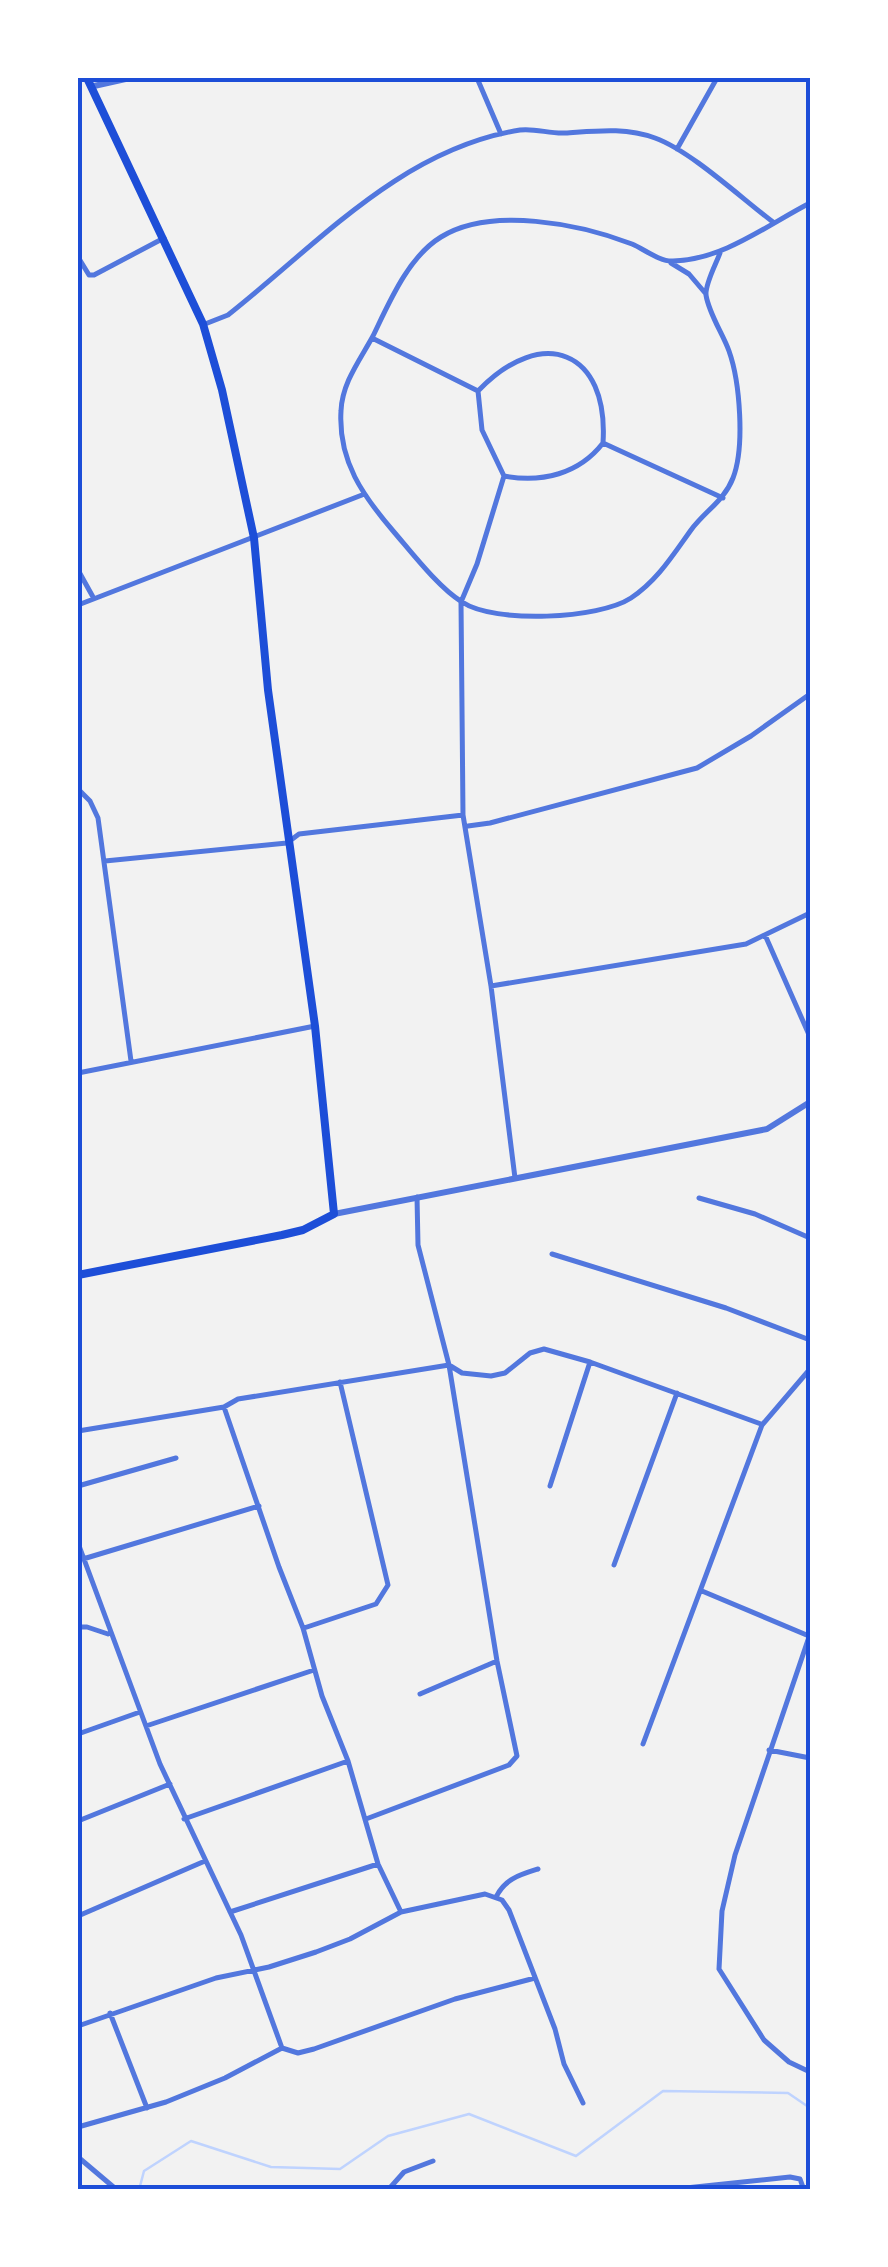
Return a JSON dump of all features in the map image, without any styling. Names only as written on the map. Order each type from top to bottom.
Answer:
[{"type":"main road","points":[[78,1276],[303,1230],[334,1214],[315,1026],[287,844],[254,538],[222,390],[203,324],[87,78]]},
{"type":"street","points":[[94,86],[130,78]]},
{"type":"street","points":[[477,78],[501,134]]},
{"type":"street","points":[[677,149],[717,78]]},
{"type":"street","points":[[203,324],[228,315],[361,205],[410,170],[458,148],[526,129],[548,133],[620,130],[656,138],[677,149],[773,222]]},
{"type":"street","points":[[669,262],[720,252],[810,202]]},
{"type":"street","points":[[494,222],[540,222],[596,233],[632,244],[669,262],[689,274],[706,294],[738,380],[738,452],[734,475],[723,498],[698,520],[652,582],[628,600],[607,609],[530,616],[488,611],[460,602],[362,495],[345,453],[341,407],[348,380],[390,298],[439,238],[462,227],[494,222]]},
{"type":"street","points":[[78,257],[89,274],[94,275],[164,238]]},
{"type":"street","points":[[706,294],[720,252]]},
{"type":"street","points":[[372,338],[478,391]]},
{"type":"street","points":[[478,391],[497,372],[543,351],[582,366],[594,382],[604,426],[603,442],[586,463],[539,478],[504,476]]},
{"type":"street","points":[[478,391],[482,430],[504,476],[477,564],[460,602],[463,814],[491,986],[514,1175]]},
{"type":"street","points":[[603,442],[723,498]]},
{"type":"street","points":[[78,605],[362,495]]},
{"type":"street","points":[[78,570],[94,597]]},
{"type":"street","points":[[467,826],[697,768],[752,736],[810,694]]},
{"type":"street","points":[[78,788],[98,818],[131,1061]]},
{"type":"street","points":[[105,861],[287,844],[299,834],[463,814]]},
{"type":"street","points":[[491,986],[746,944],[810,913]]},
{"type":"street","points":[[766,935],[810,1037]]},
{"type":"street","points":[[78,1072],[315,1026]]},
{"type":"street","points":[[334,1214],[514,1175],[767,1128],[810,1102]]},
{"type":"street","points":[[366,1819],[509,1765],[517,1756],[497,1661],[448,1365],[418,1244],[418,1198]]},
{"type":"street","points":[[699,1198],[755,1214],[810,1238]]},
{"type":"street","points":[[552,1254],[684,1294],[810,1340]]},
{"type":"street","points":[[78,1431],[224,1407],[238,1399],[448,1365],[462,1373],[491,1376],[514,1368],[536,1349],[590,1362],[762,1425]]},
{"type":"street","points":[[550,1486],[590,1362]]},
{"type":"street","points":[[643,1744],[762,1425],[810,1369]]},
{"type":"street","points":[[303,1628],[376,1604],[388,1585],[340,1382]]},
{"type":"street","points":[[614,1565],[677,1393]]},
{"type":"street","points":[[224,1407],[348,1761],[378,1864],[401,1912]]},
{"type":"street","points":[[78,1486],[176,1458]]},
{"type":"street","points":[[83,1559],[259,1506]]},
{"type":"street","points":[[78,1543],[145,1726],[184,1819],[230,1912],[282,2048]]},
{"type":"street","points":[[701,1591],[810,1635],[768,1750],[725,1896],[719,1969],[764,2040],[788,2062],[810,2072]]},
{"type":"street","points":[[78,1627],[111,1636]]},
{"type":"street","points":[[420,1694],[497,1661]]},
{"type":"street","points":[[145,1726],[314,1670]]},
{"type":"street","points":[[78,1734],[140,1712]]},
{"type":"street","points":[[768,1750],[810,1758]]},
{"type":"street","points":[[184,1819],[348,1761]]},
{"type":"street","points":[[78,1821],[170,1784]]},
{"type":"street","points":[[78,1916],[205,1862]]},
{"type":"street","points":[[230,1912],[378,1864]]},
{"type":"street","points":[[496,1897],[514,1877],[538,1869]]},
{"type":"street","points":[[78,2026],[216,1978],[350,1939],[401,1912],[485,1894],[496,1897],[509,1910],[555,2029],[564,2064],[584,2102]]},
{"type":"street","points":[[78,2127],[147,2108],[225,2078],[282,2048],[298,2053],[314,2049],[455,1999],[535,1978]]},
{"type":"street","points":[[110,2013],[147,2108]]},
{"type":"street","points":[[78,2156],[117,2190]]},
{"type":"street","points":[[388,2190],[404,2172],[433,2161]]},
{"type":"street","points":[[676,2189],[790,2177],[800,2179],[804,2190]]},
{"type":"waterway","points":[[139,2190],[144,2171],[191,2141],[271,2167],[340,2169],[388,2136],[469,2114],[576,2156],[663,2091],[788,2093],[810,2108]]}]
